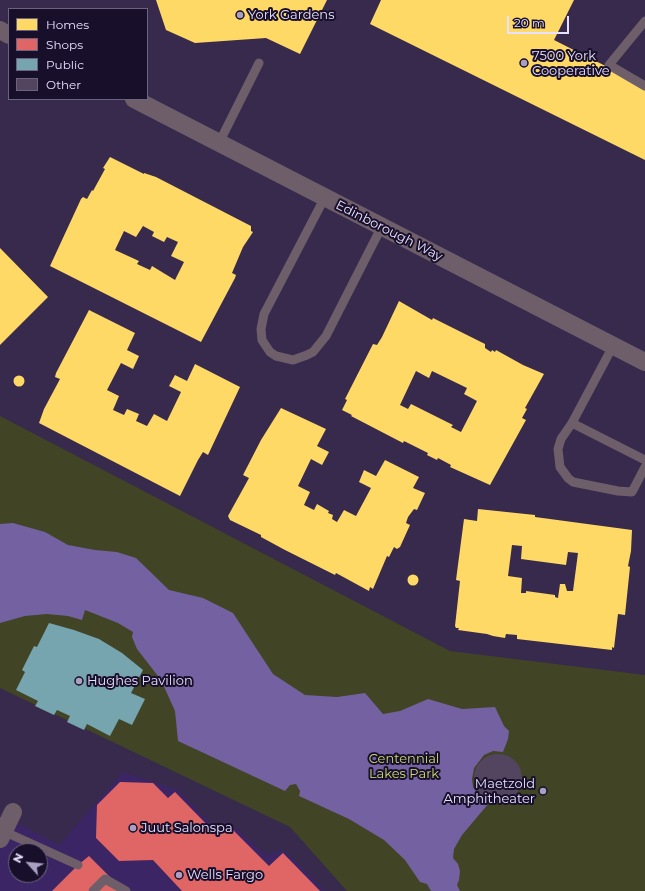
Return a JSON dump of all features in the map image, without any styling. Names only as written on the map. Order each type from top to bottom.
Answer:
[{"type":"street","name":"Edinborough Way","points":[[136,100],[325,197],[381,228],[645,362]]},
{"type":"street","points":[[1,833],[13,812]]},
{"type":"lane","points":[[645,21],[609,65],[645,86]]},
{"type":"lane","points":[[219,143],[259,63]]},
{"type":"lane","points":[[325,197],[264,314],[261,329],[262,340],[270,352],[276,356],[293,360],[307,356],[317,347],[326,336],[381,228]]},
{"type":"lane","points":[[613,346],[572,423],[561,439],[558,449],[560,467],[573,482],[618,491],[632,492],[645,467]]},
{"type":"lane","points":[[572,423],[645,460]]},
{"type":"lane","points":[[1,833],[78,865]]},
{"type":"lane","points":[[93,891],[105,879],[126,891]]},
{"type":"shaded area","points":[[13,523],[45,532],[68,545],[117,552],[136,558],[169,590],[203,598],[233,613],[273,674],[305,695],[337,697],[365,693],[383,714],[400,711],[428,699],[462,709],[495,707],[504,726],[509,731],[508,739],[503,752],[493,751],[484,755],[474,768],[472,779],[473,787],[482,800],[489,803],[462,835],[454,849],[453,858],[458,864],[460,871],[457,885],[460,891],[431,891],[427,884],[420,882],[405,860],[384,840],[349,819],[299,796],[300,791],[296,784],[290,785],[285,791],[178,741],[175,711],[161,680],[137,649],[132,637],[133,632],[118,623],[85,610],[82,620],[68,616],[47,614],[25,616],[0,623],[0,524]]},
{"type":"shaded area","points":[[123,772],[178,790],[213,826],[229,822],[266,855],[284,850],[325,891],[0,891],[0,814],[59,845]]},
{"type":"green space","name":"Centennial Lakes Park","points":[[0,416],[450,651],[645,675],[645,891],[347,891],[290,827],[0,688]]},
{"type":"building: Homes","name":"York Gardens","points":[[156,0],[327,0],[300,54],[266,38],[195,43],[166,30]]},
{"type":"building: Homes","name":"7500 York Cooperative","points":[[381,0],[574,0],[554,40],[645,86],[645,160],[370,24]]},
{"type":"building: Homes","points":[[110,157],[144,174],[156,177],[251,226],[251,231],[253,232],[243,247],[232,273],[236,275],[235,278],[201,342],[50,266],[81,199],[83,197],[87,199],[92,190],[93,191],[105,169],[103,168]],"holes":[[[143,226],[154,232],[152,236],[164,242],[167,237],[178,242],[171,256],[184,262],[175,280],[152,266],[150,270],[137,264],[139,261],[115,250],[124,231],[136,237]]]},
{"type":"building: Homes","points":[[0,248],[48,297],[0,345]]},
{"type":"building: Homes","points":[[399,301],[432,320],[433,318],[485,344],[485,348],[491,352],[492,350],[495,352],[496,350],[523,365],[544,374],[525,408],[527,409],[522,418],[526,420],[490,485],[450,467],[451,465],[438,458],[437,460],[427,455],[428,453],[404,441],[403,443],[342,410],[347,400],[345,399],[373,344],[377,345]],"holes":[[[416,371],[429,378],[432,371],[467,388],[464,394],[477,401],[461,432],[451,427],[453,425],[411,404],[408,409],[400,405]]]},
{"type":"building: Homes","points":[[89,310],[135,333],[127,350],[139,356],[133,369],[121,363],[107,390],[119,396],[113,410],[124,415],[127,409],[139,414],[136,421],[147,426],[154,414],[167,421],[181,392],[169,386],[175,375],[187,381],[195,364],[240,387],[208,455],[203,452],[180,496],[39,423],[44,409],[60,379],[55,377],[56,373]]},
{"type":"building: Homes","points":[[19,375],[23,377],[25,381],[23,385],[19,387],[15,385],[13,381],[15,377]]},
{"type":"building: Homes","points":[[281,408],[326,429],[317,446],[329,452],[322,465],[311,459],[298,486],[310,492],[304,505],[314,510],[317,504],[329,511],[328,513],[333,515],[332,519],[337,522],[344,510],[356,516],[371,488],[359,482],[364,470],[376,476],[385,460],[419,477],[413,488],[425,493],[417,510],[414,509],[408,517],[406,523],[410,525],[400,547],[397,549],[394,547],[389,557],[387,556],[373,589],[370,587],[369,591],[336,573],[335,575],[285,550],[261,537],[261,535],[230,520],[228,516],[249,478],[243,475],[261,440]]},
{"type":"building: Homes","points":[[478,509],[535,515],[535,517],[632,530],[625,615],[618,614],[614,648],[612,647],[612,650],[517,639],[517,635],[506,634],[505,638],[458,630],[459,628],[456,628],[455,626],[460,581],[456,580],[464,519],[477,521]],"holes":[[[512,545],[522,546],[521,559],[566,565],[568,552],[578,553],[573,591],[567,591],[565,584],[560,584],[558,598],[555,597],[555,595],[526,591],[526,593],[521,593],[522,578],[508,576]]]},
{"type":"building: Homes","points":[[413,574],[417,576],[419,580],[417,584],[413,586],[409,584],[407,580],[409,576]]},
{"type":"building: Shops","points":[[120,782],[153,783],[168,798],[175,792],[218,836],[228,825],[269,866],[283,853],[320,891],[182,891],[153,860],[119,861],[96,838],[97,805]]},
{"type":"building: Shops","points":[[89,856],[124,891],[52,891],[78,865]]},
{"type":"building: Public","name":"Hughes Pavilion","points":[[49,623],[99,639],[122,653],[143,670],[131,693],[145,699],[132,725],[119,719],[110,736],[87,724],[84,730],[67,722],[70,716],[57,710],[54,715],[35,706],[38,701],[16,690],[25,672],[22,670],[34,646],[37,647]]},
{"type":"building: Other","name":"Maetzold Amphitheater","points":[[493,754],[503,754],[515,761],[522,773],[522,783],[515,795],[503,802],[493,802],[485,798],[478,791],[474,783],[474,773],[478,765],[485,758]]},
{"type":"place","name":"York Gardens","points":[[240,15]]},
{"type":"place","name":"7500 York Cooperative","points":[[524,63]]},
{"type":"place","name":"Hughes Pavilion","points":[[79,681]]},
{"type":"place","name":"Maetzold Amphitheater","points":[[543,791]]},
{"type":"place","name":"Juut Salonspa","points":[[133,828]]},
{"type":"place","name":"Wells Fargo","points":[[179,875]]}]
